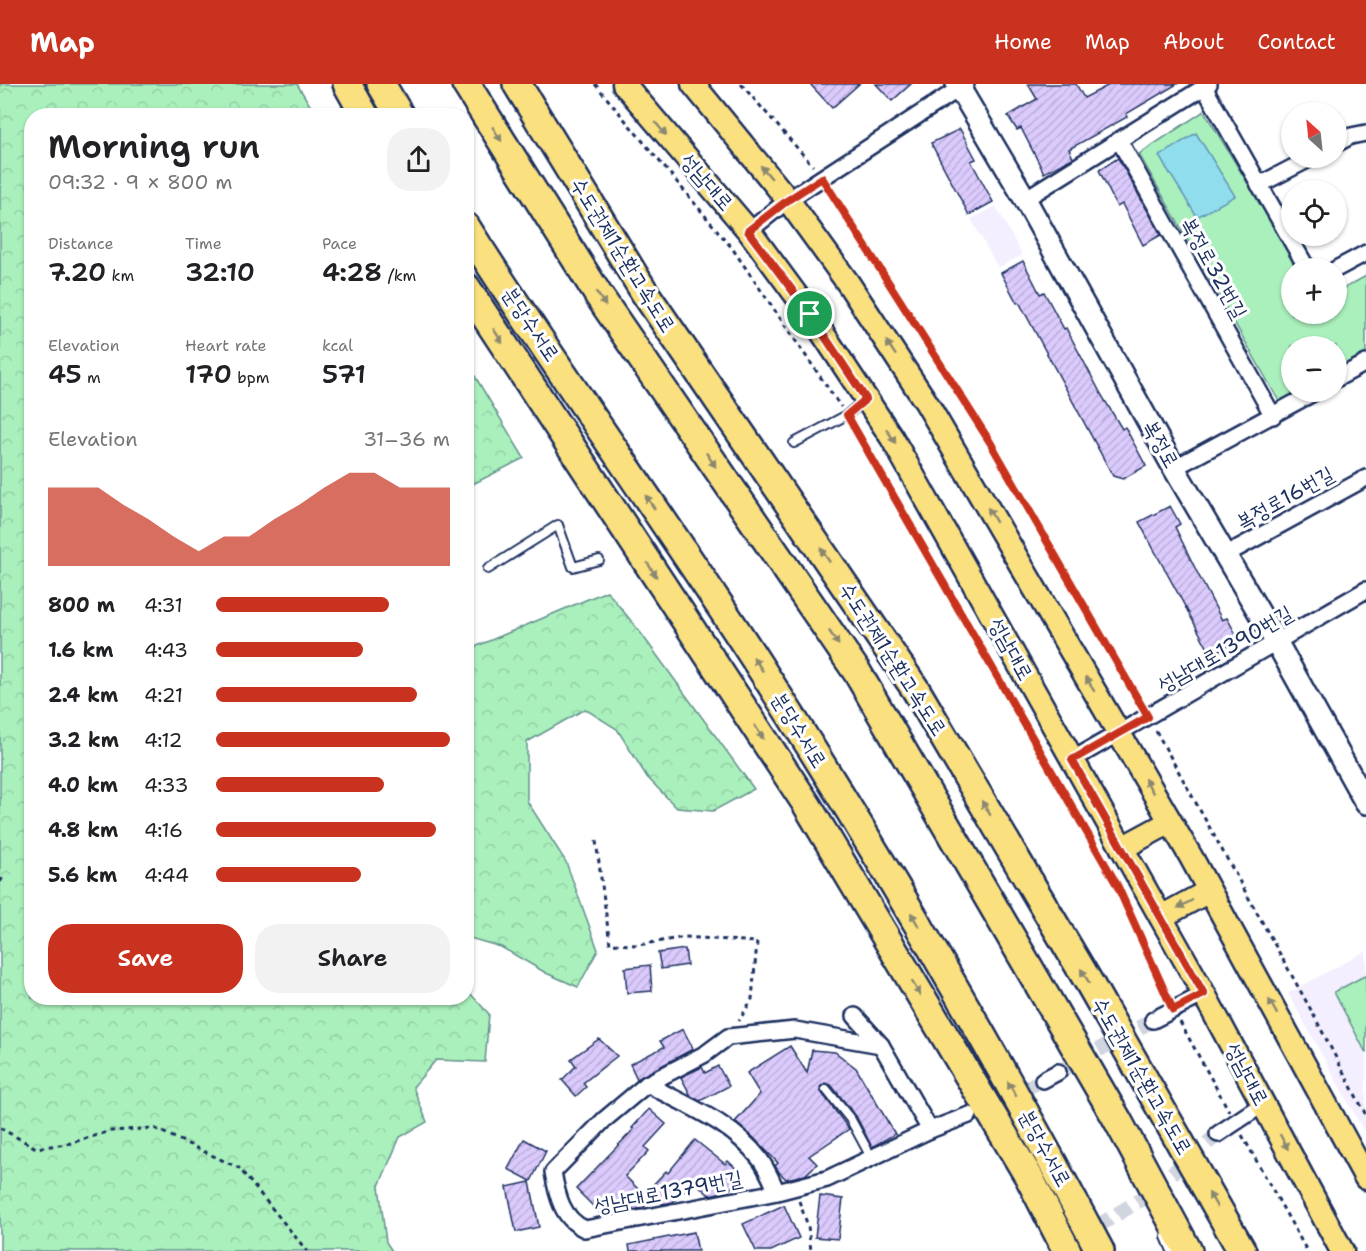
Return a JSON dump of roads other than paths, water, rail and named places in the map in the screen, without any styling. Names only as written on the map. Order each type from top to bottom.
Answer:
[{"type":"highway","points":[[347,84],[360,108]]},
{"type":"highway","points":[[381,84],[395,108]]},
{"type":"highway","name":"수도권제1순환고속도로","points":[[466,84],[599,296],[857,672],[1117,1119],[1188,1251]]},
{"type":"highway","name":"수도권제1순환고속도로","points":[[517,84],[645,293],[916,690],[1091,986],[1242,1251]]},
{"type":"highway","name":"분당수서로","points":[[474,239],[765,675],[908,909],[1034,1126],[1100,1251]]},
{"type":"highway","name":"분당수서로","points":[[474,300],[807,805],[1029,1177],[1067,1251]]},
{"type":"main road","name":"성남대로","points":[[624,84],[748,231],[810,314],[892,438],[1204,994],[1342,1251]]},
{"type":"main road","points":[[693,84],[788,200],[848,283],[926,402],[1170,822],[1366,1178]]},
{"type":"main road","points":[[1122,848],[1170,822]]},
{"type":"main road","points":[[1161,917],[1209,891]]},
{"type":"street","points":[[748,231],[788,200],[961,85]]},
{"type":"street","name":"복정로","points":[[961,85],[1174,468],[1277,643],[1366,803]]},
{"type":"street","points":[[1025,199],[1207,86],[1259,185],[1302,258]]},
{"type":"street","points":[[1347,138],[1366,133]]},
{"type":"street","name":"복정로32번길","points":[[1119,141],[1273,416]]},
{"type":"street","points":[[1259,185],[1292,168]]},
{"type":"street","points":[[1347,263],[1366,253]]},
{"type":"street","points":[[1347,373],[1366,363]]},
{"type":"street","points":[[1174,468],[1298,402]]},
{"type":"street","name":"복정로16번길","points":[[1225,555],[1366,478]]},
{"type":"street","name":"성남대로1390번길","points":[[1072,760],[1119,735],[1366,590]]},
{"type":"street","points":[[1153,1020],[1204,994]]},
{"type":"street","points":[[855,1016],[881,1045],[930,1130]]},
{"type":"street","name":"성남대로1379번길","points":[[881,1045],[795,1030],[728,1037],[705,1054],[647,1084],[604,1120],[553,1172],[558,1198],[573,1224],[585,1229],[777,1192],[827,1179],[930,1130],[969,1115]]},
{"type":"street","points":[[1043,1080],[1058,1072]]},
{"type":"street","name":"성남대로1379번길","points":[[647,1084],[721,1122],[740,1136],[761,1160],[777,1192]]},
{"type":"street","points":[[1218,1134],[1263,1104]]},
{"type":"lane","points":[[794,442],[847,415],[866,399]]},
{"type":"lane","points":[[488,569],[558,525],[573,567],[599,560]]},
{"type":"lane","points":[[826,1089],[851,1120],[871,1157]]},
{"type":"lane","points":[[1117,1119],[1154,1207]]},
{"type":"lane","points":[[1163,1229],[1172,1251]]},
{"type":"water","points":[[1196,133],[1235,196],[1197,217],[1159,156]]},
{"type":"tunnel","points":[[1058,1072],[1153,1020]]},
{"type":"tunnel","points":[[981,1109],[1043,1080]]},
{"type":"tunnel","points":[[1058,1250],[1142,1199],[1218,1134]]}]
